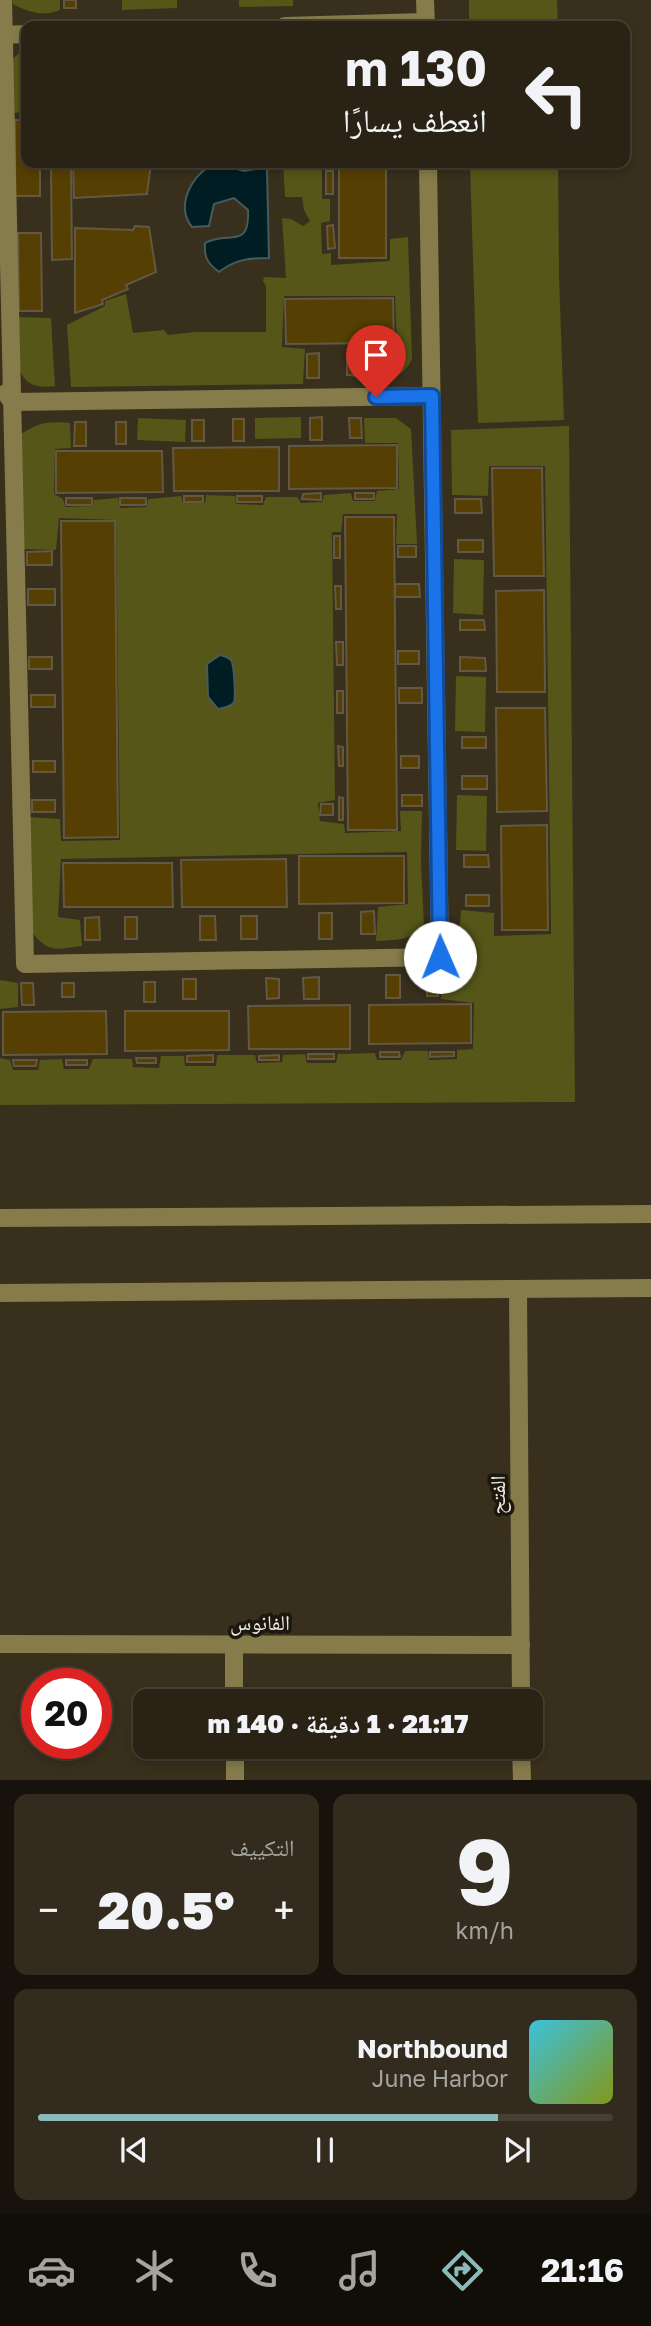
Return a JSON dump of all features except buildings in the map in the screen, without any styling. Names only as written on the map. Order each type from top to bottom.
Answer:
[{"type":"street","points":[[3,0],[25,964],[440,957],[428,168]]},
{"type":"street","points":[[425,0],[426,21]]},
{"type":"street","points":[[2,37],[21,35]]},
{"type":"street","points":[[0,385],[12,402]]},
{"type":"street","points":[[12,402],[432,396]]},
{"type":"street","points":[[0,1218],[651,1214]]},
{"type":"street","points":[[0,1293],[651,1288]]},
{"type":"street","name":"الفتح","points":[[518,1289],[521,1689]]},
{"type":"street","name":"الفانوس","points":[[0,1644],[521,1645]]},
{"type":"street","points":[[234,1644],[234,1689]]},
{"type":"street","points":[[235,1759],[235,1780]]},
{"type":"street","points":[[521,1759],[522,1780]]},
{"type":"shaded area","points":[[12,0],[60,0],[60,10],[36,13],[13,4]]},
{"type":"shaded area","points":[[122,0],[177,0],[177,8],[122,10]]},
{"type":"shaded area","points":[[239,0],[293,0],[293,6],[239,7]]},
{"type":"shaded area","points":[[469,0],[557,0],[558,21],[469,21]]},
{"type":"shaded area","points":[[21,51],[21,112],[10,113],[11,61]]},
{"type":"shaded area","points":[[283,168],[328,168],[322,169],[322,199],[330,199],[330,221],[321,223],[322,254],[331,253],[331,265],[390,261],[390,239],[408,237],[412,359],[403,372],[392,378],[362,381],[363,351],[397,347],[395,296],[284,296],[282,347],[305,349],[303,384],[71,387],[67,325],[105,306],[105,301],[126,294],[133,333],[164,330],[168,335],[195,332],[266,332],[264,277],[286,278],[282,218],[291,219],[303,226],[310,221],[304,210],[302,197],[285,197]]},
{"type":"shaded area","points":[[470,168],[558,168],[564,420],[478,423]]},
{"type":"shaded area","points":[[18,317],[51,318],[55,386],[29,383],[23,375],[17,354]]},
{"type":"shaded area","points":[[301,417],[301,438],[255,439],[255,418]]},
{"type":"shaded area","points":[[138,418],[186,420],[185,442],[137,440]]},
{"type":"shaded area","points":[[364,418],[396,418],[411,429],[417,544],[396,544],[397,514],[343,514],[341,532],[332,532],[335,800],[318,803],[320,821],[344,824],[345,833],[401,831],[400,811],[422,811],[424,926],[408,937],[376,941],[378,907],[408,904],[407,852],[61,859],[58,917],[80,920],[82,946],[59,949],[48,947],[31,931],[27,817],[60,819],[61,841],[120,840],[116,520],[59,518],[56,550],[22,549],[21,434],[44,423],[70,423],[71,448],[55,449],[54,494],[63,499],[65,507],[93,506],[94,500],[118,498],[120,508],[147,507],[148,499],[181,496],[183,503],[205,503],[206,495],[235,496],[236,504],[263,505],[266,497],[297,497],[301,503],[322,502],[324,495],[351,493],[353,501],[375,501],[377,491],[399,489],[398,443],[365,443]]},
{"type":"shaded area","points":[[569,426],[575,1102],[0,1105],[0,1058],[10,1060],[13,1070],[38,1070],[40,1060],[62,1059],[64,1069],[89,1069],[93,1059],[132,1059],[133,1067],[159,1068],[161,1056],[184,1056],[185,1066],[216,1066],[217,1055],[255,1055],[257,1063],[282,1062],[283,1055],[305,1054],[307,1063],[336,1063],[338,1054],[375,1053],[377,1060],[401,1060],[405,1051],[428,1051],[429,1060],[457,1059],[457,1050],[473,1049],[474,1003],[441,999],[441,974],[457,963],[461,910],[494,913],[494,936],[551,934],[545,466],[489,466],[488,496],[452,495],[451,430]]},
{"type":"shaded area","points":[[454,559],[484,560],[483,615],[453,613]]},
{"type":"shaded area","points":[[456,676],[486,677],[485,732],[455,731]]},
{"type":"shaded area","points":[[457,795],[487,796],[486,851],[456,850]]},
{"type":"shaded area","points":[[0,980],[18,983],[18,1007],[0,1009]]},
{"type":"water","points":[[207,168],[234,168],[244,171],[267,169],[269,258],[243,260],[219,272],[212,266],[207,259],[205,243],[241,235],[248,223],[248,210],[234,198],[214,204],[209,226],[192,227],[187,219],[186,200],[200,174]]},
{"type":"water","points":[[220,655],[231,660],[235,693],[233,704],[218,709],[208,697],[207,664]]},
{"type":"route","points":[[376,397],[432,396],[440,957]]}]
